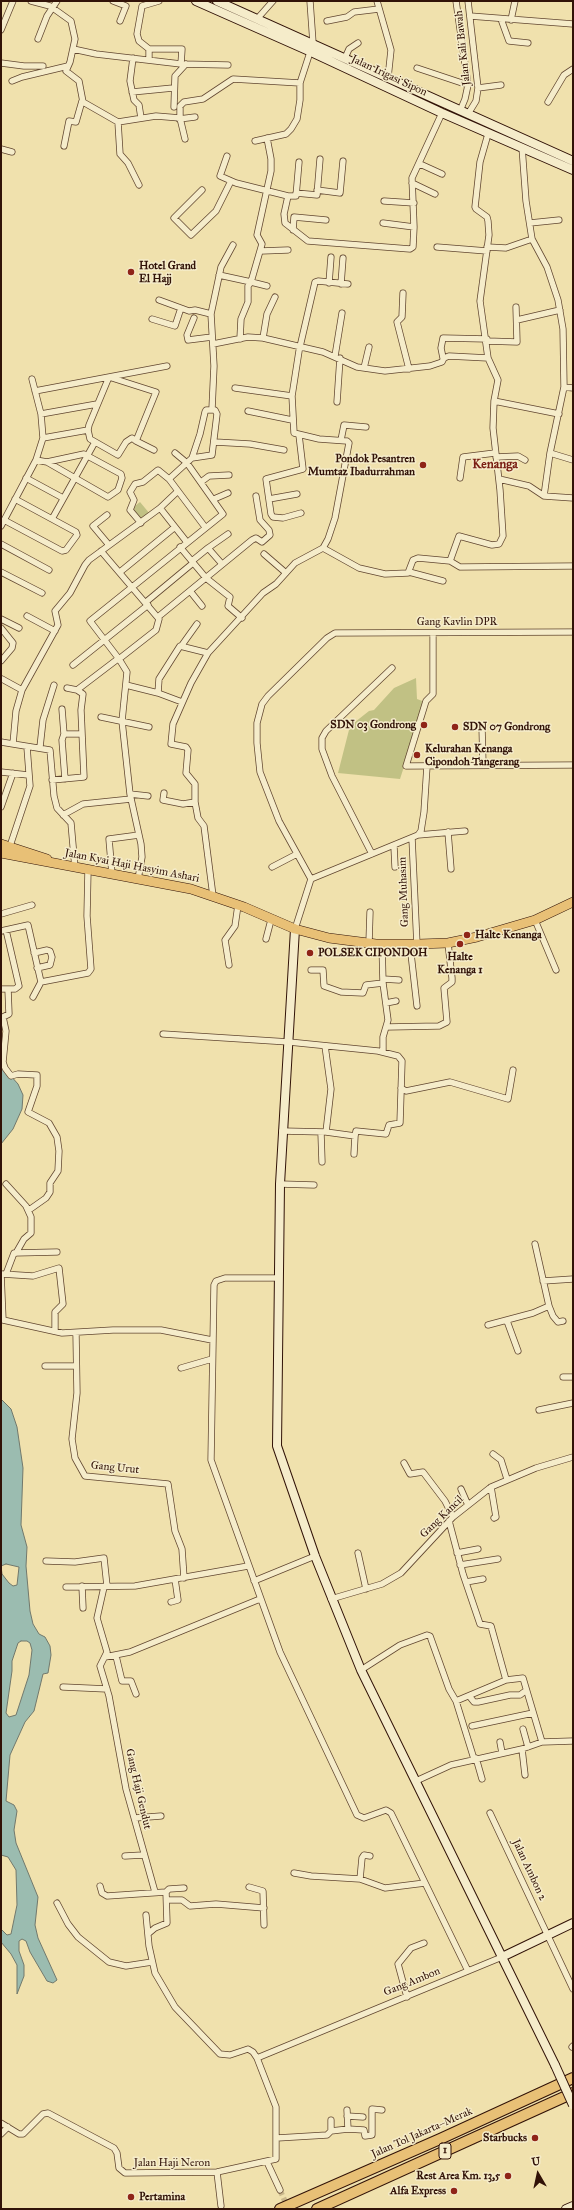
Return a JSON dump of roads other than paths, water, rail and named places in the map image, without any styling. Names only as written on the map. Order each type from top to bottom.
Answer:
[{"type":"highway","name":"Jalan Tol Jakarta–Merak","points":[[280,2209],[440,2139],[573,2078]]},
{"type":"highway","name":"1","points":[[317,2209],[573,2093]]},
{"type":"main road","name":"Jalan Kyai Haji Hasyim Ashari","points":[[5,845],[39,856],[54,863]]},
{"type":"main road","name":"Jalan Kyai Haji Hasyim Ashari","points":[[1,853],[138,879],[213,896],[295,929],[329,938],[369,943],[413,945],[448,942],[484,935],[535,920],[573,902]]},
{"type":"street","points":[[1,30],[13,1]]},
{"type":"street","points":[[31,1],[52,8],[72,23],[75,36],[67,73],[79,81],[82,101],[76,122],[69,121],[64,146]]},
{"type":"street","points":[[38,39],[47,16],[57,1]]},
{"type":"street","points":[[112,1],[126,6],[120,21]]},
{"type":"street","points":[[160,1],[142,6],[137,34],[139,41],[148,49],[182,49],[184,64],[175,76],[174,107]]},
{"type":"street","name":"Jalan Irigasi Sipon","points":[[196,1],[311,47],[345,58],[573,161]]},
{"type":"street","name":"Jalan Irigasi Sipon","points":[[217,1],[257,18],[442,113],[573,170]]},
{"type":"street","points":[[257,18],[273,1]]},
{"type":"street","points":[[255,141],[286,134],[296,122],[300,100],[300,83],[311,47],[310,1]]},
{"type":"street","points":[[377,1],[391,50],[388,78]]},
{"type":"street","points":[[456,1],[468,86],[460,111]]},
{"type":"street","name":"Jalan Kali Bawah","points":[[468,1],[478,88],[476,101],[468,114]]},
{"type":"street","points":[[512,20],[514,1]]},
{"type":"street","points":[[327,21],[347,18],[354,12],[379,9]]},
{"type":"street","points":[[470,16],[573,24]]},
{"type":"street","points":[[501,19],[510,41],[528,43]]},
{"type":"street","points":[[345,58],[349,49],[358,43]]},
{"type":"street","points":[[73,48],[96,54],[184,64],[228,65]]},
{"type":"street","points":[[148,49],[148,60]]},
{"type":"street","points":[[133,58],[130,81],[134,100],[139,105],[141,118]]},
{"type":"street","points":[[1,63],[24,66],[43,66]]},
{"type":"street","points":[[12,81],[22,77],[68,66]]},
{"type":"street","points":[[417,68],[468,86]]},
{"type":"street","points":[[548,102],[564,75],[573,69]]},
{"type":"street","points":[[185,139],[179,119],[180,106],[184,102],[203,99],[233,79],[300,83]]},
{"type":"street","points":[[478,88],[501,85]]},
{"type":"street","points":[[132,92],[174,88]]},
{"type":"street","points":[[82,101],[118,122],[160,116],[179,119],[195,117]]},
{"type":"street","points":[[297,240],[408,249],[413,247],[414,203],[412,183],[442,113]]},
{"type":"street","points":[[118,122],[120,154],[128,163],[139,185]]},
{"type":"street","points":[[450,561],[459,536],[492,545],[499,544],[502,541],[503,525],[499,479],[495,455],[494,401],[498,380],[488,358],[487,340],[480,301],[487,249],[488,221],[487,217],[476,209],[475,204],[480,162],[488,134]]},
{"type":"street","points":[[240,339],[241,319],[248,302],[248,288],[263,242],[257,235],[271,165],[267,138]]},
{"type":"street","points":[[522,147],[532,239],[546,267],[560,310],[564,387],[550,453],[544,496]]},
{"type":"street","points":[[1,149],[12,152]]},
{"type":"street","points":[[227,156],[220,176],[231,181],[288,196],[296,196],[299,162]]},
{"type":"street","points":[[296,193],[316,195],[320,159]]},
{"type":"street","points":[[317,190],[340,193],[343,161]]},
{"type":"street","points":[[420,164],[442,174]]},
{"type":"street","points":[[202,190],[174,218],[191,235],[216,211],[231,181]]},
{"type":"street","points":[[412,183],[435,194]]},
{"type":"street","points":[[288,196],[284,220],[287,226],[308,241]]},
{"type":"street","points":[[384,201],[414,203]]},
{"type":"street","points":[[293,230],[294,217],[326,220]]},
{"type":"street","points":[[530,223],[560,220]]},
{"type":"street","points":[[383,223],[414,227]]},
{"type":"street","points":[[437,247],[487,249],[506,248],[532,239]]},
{"type":"street","points":[[212,410],[214,373],[211,314],[223,262],[233,245]]},
{"type":"street","points":[[260,251],[288,250]]},
{"type":"street","points":[[329,282],[331,257]]},
{"type":"street","points":[[213,896],[204,826],[198,818],[195,802],[195,784],[186,773],[187,748],[171,744],[173,724],[182,702],[208,653],[242,618],[263,593],[276,584],[294,563],[323,548],[335,518],[341,476],[349,445],[347,441],[319,440],[294,433],[292,420],[292,396],[300,345],[315,282],[345,284],[343,258]]},
{"type":"street","points":[[219,275],[267,286]]},
{"type":"street","points":[[403,293],[402,317],[397,322],[408,369]]},
{"type":"street","points":[[264,338],[267,314],[275,297]]},
{"type":"street","points":[[159,300],[181,308],[211,314]]},
{"type":"street","points":[[443,358],[441,348],[443,338],[517,342],[516,307]]},
{"type":"street","points":[[152,318],[175,326],[181,308]]},
{"type":"street","points":[[517,320],[560,310]]},
{"type":"street","points":[[337,402],[337,357],[342,313]]},
{"type":"street","points":[[194,318],[187,334],[188,340],[212,338]]},
{"type":"street","points":[[213,344],[240,339],[264,338],[300,345],[337,357],[364,368],[385,371],[408,369],[442,362],[443,358],[451,355],[488,358]]},
{"type":"street","points":[[364,368],[369,347]]},
{"type":"street","points":[[35,391],[167,366]]},
{"type":"street","points":[[109,377],[97,404],[88,430],[90,439],[118,455],[128,439],[136,441],[154,450]]},
{"type":"street","points":[[109,377],[156,392],[136,441]]},
{"type":"street","points":[[15,499],[76,532],[77,535],[66,550],[62,550],[2,523],[36,460],[43,438],[41,414],[32,380]]},
{"type":"street","points":[[564,387],[573,388]]},
{"type":"street","points":[[236,388],[292,396]]},
{"type":"street","points":[[494,401],[559,414]]},
{"type":"street","points":[[41,414],[97,404]]},
{"type":"street","points":[[192,458],[211,455],[215,442],[217,414],[212,410]]},
{"type":"street","points":[[169,479],[192,458],[205,412],[212,410]]},
{"type":"street","points":[[248,411],[292,420]]},
{"type":"street","points":[[341,440],[344,425],[366,427]]},
{"type":"street","points":[[43,438],[88,430]]},
{"type":"street","points":[[298,435],[303,469],[267,478],[269,499],[273,517],[283,518],[301,513]]},
{"type":"street","points":[[52,519],[95,442]]},
{"type":"street","points":[[215,442],[250,444],[284,450]]},
{"type":"street","points":[[138,879],[142,857],[139,835],[130,797],[122,721],[126,670],[119,658],[90,623],[90,620],[223,514],[214,499],[187,463],[174,453]]},
{"type":"street","points":[[550,453],[573,460]]},
{"type":"street","points":[[36,460],[47,462],[108,497],[118,490],[121,474],[87,455],[84,454],[47,462]]},
{"type":"street","points":[[460,478],[463,457],[495,455],[518,456],[525,460]]},
{"type":"street","points":[[141,523],[130,510],[134,500],[130,492],[135,484],[143,482],[158,470],[169,479],[205,527]]},
{"type":"street","points":[[201,482],[209,476],[229,475]]},
{"type":"street","points":[[26,478],[63,498]]},
{"type":"street","points":[[499,479],[529,486],[544,496],[573,498]]},
{"type":"street","points":[[13,744],[16,711],[22,690],[59,622],[55,611],[70,593],[85,565],[101,551],[160,508],[178,491]]},
{"type":"street","points":[[214,499],[228,493]]},
{"type":"street","points":[[269,499],[297,494]]},
{"type":"street","points":[[158,617],[254,539],[262,542],[270,535],[260,520],[256,496]]},
{"type":"street","points":[[160,508],[186,542]]},
{"type":"street","points":[[107,515],[93,526],[109,545]]},
{"type":"street","points":[[120,572],[175,527]]},
{"type":"street","points":[[73,665],[105,640],[208,548],[228,534]]},
{"type":"street","points":[[1,544],[49,570]]},
{"type":"street","points":[[180,547],[206,578],[230,597],[228,606],[242,618]]},
{"type":"street","points":[[208,548],[222,564]]},
{"type":"street","points":[[323,548],[351,564],[367,570],[385,574],[409,572],[443,581]]},
{"type":"street","points":[[77,690],[156,630],[160,622],[147,603],[101,551]]},
{"type":"street","points":[[264,554],[286,573]]},
{"type":"street","points":[[409,572],[415,558],[450,561],[460,567],[573,566]]},
{"type":"street","points":[[1,572],[42,593]]},
{"type":"street","points":[[190,591],[202,606]]},
{"type":"street","points":[[27,616],[55,631]]},
{"type":"street","points":[[1,619],[19,628]]},
{"type":"street","points":[[158,693],[159,679],[197,624]]},
{"type":"street","points":[[1,628],[13,643],[12,648],[1,661]]},
{"type":"street","name":"Gang Kavlin DPR","points":[[297,854],[279,821],[260,772],[257,743],[259,712],[268,696],[327,638],[340,632],[573,632]]},
{"type":"street","points":[[433,633],[433,694],[426,701],[406,766],[573,765]]},
{"type":"street","points":[[182,646],[208,653]]},
{"type":"street","points":[[372,854],[325,760],[322,738],[326,731],[392,668]]},
{"type":"street","points":[[2,679],[22,690]]},
{"type":"street","points":[[40,747],[43,720],[54,685]]},
{"type":"street","points":[[126,685],[158,693],[182,702]]},
{"type":"street","points":[[52,780],[83,778],[83,694],[77,690],[67,688]]},
{"type":"street","points":[[62,709],[64,734],[62,740],[65,779]]},
{"type":"street","points":[[101,717],[149,727]]},
{"type":"street","points":[[482,727],[483,765]]},
{"type":"street","points":[[64,734],[82,734]]},
{"type":"street","points":[[1,742],[27,747],[40,747],[50,750],[52,780],[57,808],[71,825],[75,868]]},
{"type":"street","points":[[5,845],[29,791],[30,780],[28,775],[27,747]]},
{"type":"street","points":[[418,835],[422,828],[427,766]]},
{"type":"street","points":[[1,772],[28,775]]},
{"type":"street","points":[[1,807],[13,774]]},
{"type":"street","points":[[164,793],[163,800],[183,804],[195,802]]},
{"type":"street","points":[[64,816],[83,804],[130,797],[148,796]]},
{"type":"street","points":[[311,879],[418,835],[465,831]]},
{"type":"street","points":[[448,832],[451,869]]},
{"type":"street","points":[[112,874],[109,839],[139,835]]},
{"type":"street","name":"Gang Muhasim","points":[[412,838],[413,945],[417,1006]]},
{"type":"street","points":[[394,846],[395,867]]},
{"type":"street","points":[[272,867],[297,854],[311,879],[295,929],[289,1042],[282,1131],[278,1278],[277,1446],[331,1600],[361,1670],[555,2065],[573,2105]]},
{"type":"street","points":[[41,982],[88,973],[91,969],[87,916],[88,870]]},
{"type":"street","points":[[1,914],[32,905]]},
{"type":"street","points":[[229,965],[225,940],[234,926],[238,905]]},
{"type":"street","points":[[369,943],[370,912]]},
{"type":"street","points":[[266,939],[271,920]]},
{"type":"street","points":[[535,920],[556,970]]},
{"type":"street","points":[[1,989],[19,986],[4,930],[28,924],[41,982],[33,997]]},
{"type":"street","points":[[387,1026],[439,1026],[447,1022],[444,988],[452,982],[448,942]]},
{"type":"street","points":[[382,944],[383,981],[387,1026],[384,1033],[383,1052]]},
{"type":"street","points":[[34,953],[47,950],[50,951],[52,956],[50,965],[37,968]]},
{"type":"street","points":[[311,970],[323,970],[324,986],[340,992],[363,993],[366,984],[399,980]]},
{"type":"street","points":[[8,989],[9,1014],[3,1017],[6,1031],[3,1062],[5,1068],[11,1076],[37,1075],[37,1086],[28,1112],[49,1123],[57,1137],[59,1152],[58,1171],[50,1183],[50,1192],[46,1198],[29,1210]]},
{"type":"street","points":[[386,1003],[396,1001]]},
{"type":"street","points":[[163,1034],[289,1042],[383,1052],[398,1056],[402,1059],[400,1123],[389,1125],[386,1134],[356,1131],[354,1154]]},
{"type":"street","points":[[322,1162],[323,1133],[331,1089],[325,1046]]},
{"type":"street","points":[[401,1088],[406,1091],[450,1082],[508,1099],[512,1070]]},
{"type":"street","points":[[282,1131],[355,1136]]},
{"type":"street","points":[[6,1184],[29,1210],[31,1233],[24,1239],[16,1253],[12,1255],[3,1274],[3,1320],[55,1331],[76,1333],[108,1330],[161,1330],[212,1340]]},
{"type":"street","points":[[280,1184],[314,1185]]},
{"type":"street","points":[[535,1244],[549,1306],[553,1316],[558,1322],[563,1321]]},
{"type":"street","points":[[16,1253],[57,1252]]},
{"type":"street","points":[[3,1274],[33,1276],[59,1268],[63,1304],[55,1312],[55,1331]]},
{"type":"street","points":[[278,1278],[225,1278],[216,1281],[213,1290],[211,1460],[248,1566],[283,1659],[358,1815],[364,1818],[386,1810],[391,1814],[468,1972]]},
{"type":"street","points":[[543,1281],[573,1279]]},
{"type":"street","points":[[488,1325],[508,1321],[549,1306]]},
{"type":"street","points":[[508,1321],[518,1351]]},
{"type":"street","name":"Gang Urut","points":[[76,1333],[77,1393],[72,1439],[76,1462],[85,1476],[168,1484],[175,1531],[182,1549],[184,1578]]},
{"type":"street","points":[[181,1368],[212,1359]]},
{"type":"street","points":[[45,1366],[76,1366]]},
{"type":"street","points":[[563,1376],[573,1377]]},
{"type":"street","points":[[539,1410],[573,1403]]},
{"type":"street","points":[[493,1454],[501,1460],[507,1479]]},
{"type":"street","name":"Gang Kancil","points":[[331,1600],[393,1579],[401,1574],[451,1519],[491,1487],[536,1468],[573,1457]]},
{"type":"street","points":[[404,1463],[410,1474],[424,1472],[445,1501],[451,1519],[460,1565],[480,1624],[491,1626],[506,1680]]},
{"type":"street","points":[[491,1487],[496,1517],[494,1518]]},
{"type":"street","points":[[461,1489],[468,1505]]},
{"type":"street","points":[[457,1553],[478,1549]]},
{"type":"street","points":[[358,1553],[366,1589]]},
{"type":"street","points":[[254,1581],[315,1556]]},
{"type":"street","name":"Gang Haji Gendut","points":[[46,1561],[75,1562],[104,1558],[106,1587],[97,1618],[106,1650],[105,1658],[100,1666],[107,1689],[126,1789],[135,1818],[143,1855],[155,1892]]},
{"type":"street","points":[[460,1565],[498,1559]]},
{"type":"street","points":[[66,1586],[135,1586],[248,1566]]},
{"type":"street","points":[[171,1602],[178,1600],[175,1579]]},
{"type":"street","points":[[466,1582],[483,1579]]},
{"type":"street","points":[[82,1586],[83,1608]]},
{"type":"street","points":[[105,1658],[130,1652],[260,1599]]},
{"type":"street","points":[[361,1670],[400,1644],[428,1635],[449,1689],[456,1701],[482,1779]]},
{"type":"street","points":[[116,1656],[122,1681],[131,1681],[136,1694]]},
{"type":"street","points":[[456,1701],[470,1697],[506,1680],[523,1678],[542,1742]]},
{"type":"street","points":[[63,1687],[107,1689]]},
{"type":"street","points":[[470,1697],[474,1702],[478,1702],[510,1695],[520,1695],[524,1692]]},
{"type":"street","points":[[472,1726],[533,1713]]},
{"type":"street","points":[[523,1729],[528,1747]]},
{"type":"street","points":[[416,1780],[451,1764],[475,1758],[522,1750],[542,1742],[573,1741]]},
{"type":"street","points":[[500,1742],[502,1753]]},
{"type":"street","points":[[522,1750],[525,1775]]},
{"type":"street","name":"Jalan Ambon 2","points":[[490,1813],[573,1989]]},
{"type":"street","points":[[135,1818],[161,1816]]},
{"type":"street","points":[[125,1856],[143,1855]]},
{"type":"street","points":[[360,1879],[362,1858],[364,1855],[370,1856]]},
{"type":"street","points":[[294,1874],[360,1879],[385,1888],[425,1883]]},
{"type":"street","points":[[100,1886],[102,1893],[106,1896],[166,1892],[169,1889],[184,1888]]},
{"type":"street","points":[[249,1887],[263,1891],[264,1925]]},
{"type":"street","points":[[149,1933],[155,1928],[167,1924],[166,1892]]},
{"type":"street","points":[[167,1900],[182,1900],[190,1906],[216,1904],[264,1908]]},
{"type":"street","points":[[57,1903],[68,1924],[78,1937],[110,1962],[126,1966],[152,1962]]},
{"type":"street","points":[[146,1914],[152,1962],[160,1983],[175,2008],[217,2052],[226,2056],[248,2049],[254,2052],[257,2058],[276,2107],[277,2157],[269,2161],[280,2190]]},
{"type":"street","name":"Gang Ambon","points":[[257,2058],[468,1972],[573,1923]]},
{"type":"street","points":[[407,1996],[398,1964],[411,1948],[424,1943]]},
{"type":"street","points":[[277,2138],[326,2135],[331,2131],[348,2129],[364,2130],[365,2136],[372,2135],[372,2110],[382,2110]]},
{"type":"street","name":"Jalan Haji Neron","points":[[1,2123],[19,2134],[23,2134],[46,2112],[114,2148],[117,2153],[119,2168],[125,2173],[217,2172],[269,2161]]},
{"type":"street","points":[[348,2129],[347,2113],[363,2117]]},
{"type":"street","points":[[331,2120],[331,2131]]},
{"type":"street","points":[[1,2134],[8,2127]]},
{"type":"street","points":[[217,2172],[221,2206]]},
{"type":"street","points":[[566,2209],[573,2206]]},
{"type":"water","points":[[1,1065],[18,1084],[23,1095],[22,1109],[13,1129],[1,1144]]},
{"type":"water","points":[[1,1399],[11,1409],[17,1427],[23,1468],[21,1525],[27,1547],[26,1566],[30,1611],[33,1624],[39,1634],[45,1637],[50,1646],[51,1655],[48,1673],[43,1674],[34,1711],[25,1722],[10,1755],[6,1801],[14,1805],[17,1811],[14,1830],[16,1843],[38,1897],[35,1925],[38,1938],[57,1980],[53,1983],[47,1981],[30,1952],[26,1941],[22,1939],[19,1941],[19,1951],[24,1965],[24,1976],[17,1994],[17,1965],[11,1954],[1,1942],[1,1929],[7,1935],[11,1934],[17,1905],[16,1870],[8,1857],[1,1855]],"holes":[[[6,1564],[19,1567],[17,1585],[13,1586],[2,1574],[1,1566]],[[21,1641],[27,1641],[30,1643],[32,1650],[29,1675],[16,1715],[9,1717],[6,1713],[12,1661],[18,1643]]]},
{"type":"waterway","points":[[438,107],[572,165]]},
{"type":"tunnel","points":[[280,2190],[288,2208]]},
{"type":"place","name":"Hotel Grand El Hajj","points":[[131,272]]},
{"type":"place","name":"Pondok Pesantren Mumtaz Ibadurrahman","points":[[423,465]]},
{"type":"place","name":"SDN 03 Gondrong","points":[[424,725]]},
{"type":"place","name":"SDN 07 Gondrong","points":[[455,727]]},
{"type":"place","name":"Kelurahan Kenanga Cipondoh Tangerang","points":[[417,755]]},
{"type":"place","name":"Halte Kenanga","points":[[467,935]]},
{"type":"place","name":"Halte Kenanga 1","points":[[460,944]]},
{"type":"place","name":"POLSEK CIPONDOH","points":[[310,953]]},
{"type":"place","name":"Starbucks","points":[[535,2138]]},
{"type":"place","name":"Rest Area Km. 13,5","points":[[508,2176]]},
{"type":"place","name":"Alfa Express","points":[[454,2191]]},
{"type":"place","name":"Pertamina","points":[[131,2197]]},
{"type":"district","name":"Kenanga","points":[[495,465]]}]
